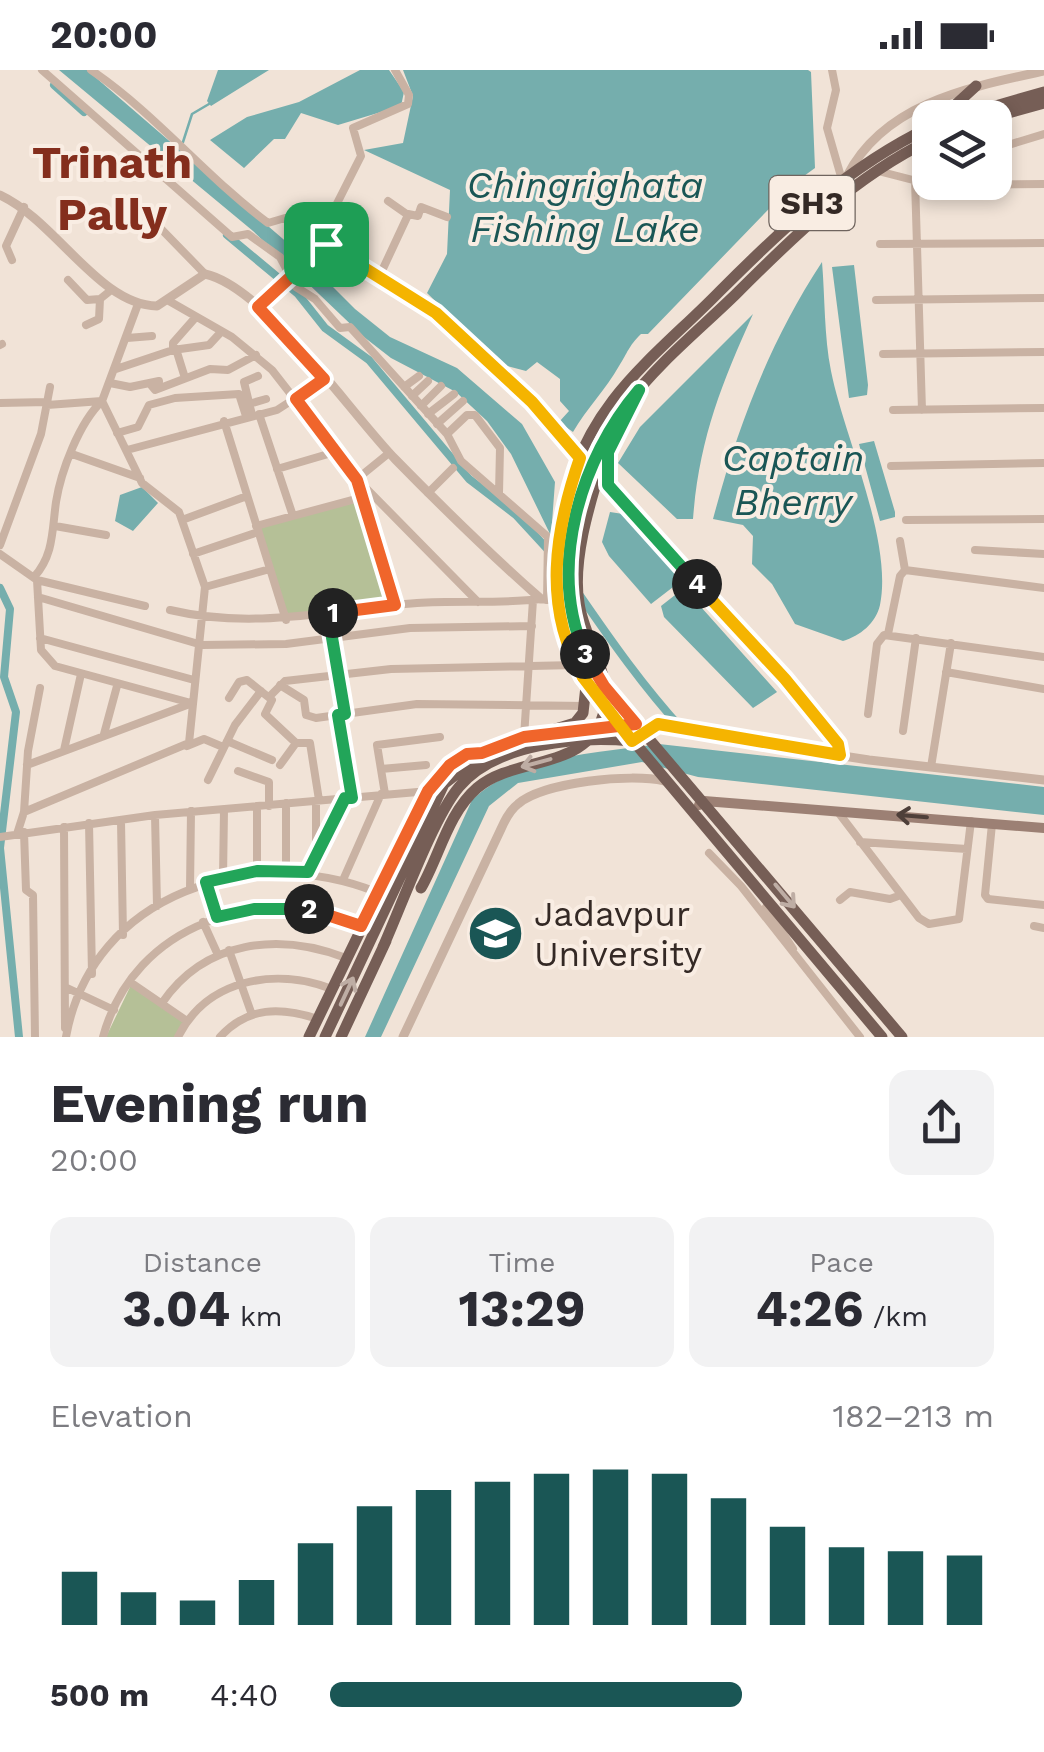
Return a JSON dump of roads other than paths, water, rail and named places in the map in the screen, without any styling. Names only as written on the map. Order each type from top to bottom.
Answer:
[{"type":"main road","points":[[961,100],[976,86]]},
{"type":"main road","points":[[1012,101],[1044,92]]},
{"type":"main road","points":[[1012,112],[1044,103]]},
{"type":"main road","name":"SH3","points":[[882,1037],[619,728],[576,665],[544,600],[579,460],[606,410],[630,381],[789,222],[844,179],[912,138]]},
{"type":"main road","name":"SH3","points":[[902,1037],[604,686],[583,648],[570,612],[569,556],[598,465],[639,390],[796,234],[878,171],[912,151]]},
{"type":"main road","points":[[383,947],[420,888],[455,817],[478,788],[509,770],[575,750],[600,724],[604,684],[580,612],[578,582],[598,465],[639,390]]},
{"type":"main road","points":[[549,733],[575,723],[585,706],[586,682]]},
{"type":"main road","points":[[309,1037],[376,892],[434,792],[453,773],[482,753],[524,737],[619,728],[644,733],[635,744],[588,740],[521,752],[480,769],[454,795],[344,1031]]},
{"type":"main road","points":[[325,1037],[434,792]]},
{"type":"main road","points":[[690,811],[704,801],[1044,828]]},
{"type":"street","points":[[42,70],[232,237],[248,234],[280,257],[296,286],[315,299],[338,326],[350,327],[446,434],[461,462],[548,537],[552,577]]},
{"type":"street","points":[[91,70],[144,109],[270,224],[285,218],[380,275],[450,325],[532,402],[579,460]]},
{"type":"street","points":[[258,307],[309,264],[322,241],[359,161],[353,128],[408,104],[409,96],[395,70]]},
{"type":"street","points":[[832,70],[836,90],[827,128],[844,179]]},
{"type":"street","points":[[844,179],[887,126],[918,108],[976,86],[1044,71]]},
{"type":"street","points":[[1012,144],[1044,134]]},
{"type":"street","points":[[878,171],[912,181]]},
{"type":"street","points":[[1012,184],[1044,184]]},
{"type":"street","points":[[0,195],[24,208],[110,291],[138,304],[157,306],[169,301],[205,274]]},
{"type":"street","points":[[132,198],[205,274],[218,278],[258,307],[428,492],[544,600]]},
{"type":"street","points":[[917,200],[922,410]]},
{"type":"street","points":[[388,201],[408,214],[418,216],[421,208],[447,217]]},
{"type":"street","points":[[12,260],[6,246],[24,208]]},
{"type":"street","points":[[380,275],[408,214]]},
{"type":"street","points":[[880,244],[1044,243]]},
{"type":"street","points":[[68,280],[80,296],[100,300]]},
{"type":"street","points":[[86,325],[99,320],[100,300],[110,291]]},
{"type":"street","points":[[876,300],[1044,298]]},
{"type":"street","points":[[169,301],[256,355],[296,399],[357,480],[478,602]]},
{"type":"street","points":[[138,304],[102,402],[72,454],[56,502],[46,564],[36,578],[40,638],[47,660],[117,686],[191,703]]},
{"type":"street","points":[[185,378],[173,344],[195,318]]},
{"type":"street","points":[[115,369],[174,350],[209,345],[222,332]]},
{"type":"street","points":[[126,338],[152,336]]},
{"type":"street","points":[[883,354],[1044,352]]},
{"type":"street","points":[[110,382],[125,387],[155,382],[155,390],[210,369],[228,370],[256,355]]},
{"type":"street","points":[[252,415],[244,382],[258,376]]},
{"type":"street","points":[[404,388],[419,376]]},
{"type":"street","points":[[126,450],[252,415],[296,399],[324,379]]},
{"type":"street","points":[[412,396],[428,381]]},
{"type":"street","points":[[0,545],[50,386]]},
{"type":"street","points":[[421,406],[441,386]]},
{"type":"street","points":[[117,433],[138,427],[149,405],[175,398],[239,394],[277,469],[292,516]]},
{"type":"street","points":[[428,414],[454,394]]},
{"type":"street","points":[[249,404],[266,400]]},
{"type":"street","points":[[0,403],[102,402]]},
{"type":"street","points":[[102,402],[140,478],[157,497],[176,506],[205,587],[202,645],[187,746]]},
{"type":"street","points":[[437,424],[463,402]]},
{"type":"street","points":[[893,410],[1044,408]]},
{"type":"street","points":[[446,434],[467,415],[474,416],[500,448],[498,493]]},
{"type":"street","points":[[224,421],[286,620]]},
{"type":"street","points":[[277,469],[335,452]]},
{"type":"street","points":[[357,480],[389,452]]},
{"type":"street","points":[[608,452],[611,490],[785,679],[838,744],[840,755]]},
{"type":"street","points":[[72,454],[140,478]]},
{"type":"street","points":[[891,466],[1044,463]]},
{"type":"street","points":[[428,492],[453,468]]},
{"type":"street","points":[[357,480],[395,605]]},
{"type":"street","points":[[182,520],[247,496]]},
{"type":"street","points":[[193,554],[292,516],[363,497]]},
{"type":"street","points":[[906,520],[1044,519]]},
{"type":"street","points":[[55,526],[106,536]]},
{"type":"street","points":[[868,714],[877,644],[888,634],[900,576],[905,570],[900,540]]},
{"type":"street","points":[[975,550],[1044,554]]},
{"type":"street","points":[[0,554],[36,578],[144,606]]},
{"type":"street","points":[[205,587],[270,569]]},
{"type":"street","points":[[905,570],[1044,588]]},
{"type":"street","points":[[38,597],[202,645],[332,638],[384,630],[532,626]]},
{"type":"street","points":[[170,610],[286,620],[395,605],[544,600]]},
{"type":"street","points":[[524,737],[532,626],[544,600]]},
{"type":"street","points":[[308,872],[348,798],[339,676],[328,614]]},
{"type":"street","points":[[888,634],[1044,657]]},
{"type":"street","points":[[40,638],[194,680]]},
{"type":"street","points":[[903,731],[916,638]]},
{"type":"street","points":[[931,767],[950,643]]},
{"type":"street","points":[[208,780],[225,744],[265,694],[285,681],[430,665],[576,665]]},
{"type":"street","points":[[946,672],[1044,689]]},
{"type":"street","points":[[64,750],[81,674]]},
{"type":"street","points":[[229,698],[242,680],[265,694]]},
{"type":"street","points":[[280,685],[304,700],[304,710],[311,717],[417,704],[585,706]]},
{"type":"street","points":[[104,734],[117,686]]},
{"type":"street","points":[[35,1037],[33,895],[26,890],[20,833],[40,688]]},
{"type":"street","points":[[265,694],[265,714],[296,743],[310,743],[317,800],[316,856]]},
{"type":"street","points":[[27,765],[191,703]]},
{"type":"street","points":[[644,733],[658,724],[840,755],[1044,780]]},
{"type":"street","points":[[343,880],[383,794],[377,745],[440,737]]},
{"type":"street","points":[[24,812],[204,739],[276,763],[296,743]]},
{"type":"street","points":[[381,769],[426,765]]},
{"type":"street","points":[[238,772],[269,782],[269,806]]},
{"type":"street","points":[[403,1037],[500,829],[518,804],[544,792],[592,782],[660,777]]},
{"type":"street","points":[[3,837],[191,811],[383,794],[454,795]]},
{"type":"street","points":[[286,804],[286,871]]},
{"type":"street","points":[[257,807],[257,871]]},
{"type":"street","points":[[836,809],[924,924],[960,919],[970,821]]},
{"type":"street","points":[[223,878],[224,810]]},
{"type":"street","points":[[190,890],[191,811]]},
{"type":"street","points":[[156,815],[157,906]]},
{"type":"street","points":[[122,822],[123,935]]},
{"type":"street","points":[[89,823],[92,974]]},
{"type":"street","points":[[992,824],[985,895],[988,899],[1044,905]]},
{"type":"street","points":[[64,827],[66,1037]]},
{"type":"street","points":[[860,842],[967,849]]},
{"type":"street","points":[[709,853],[860,1037]]},
{"type":"street","points":[[66,1037],[92,974],[123,935],[157,906],[206,882],[257,871],[308,872],[376,892]]},
{"type":"street","points":[[206,882],[217,917]]},
{"type":"street","points":[[752,883],[753,890],[790,938],[795,954]]},
{"type":"street","points":[[840,900],[850,892],[890,898],[901,894]]},
{"type":"street","points":[[103,1037],[130,982],[166,942],[203,922],[254,909],[300,907],[361,926]]},
{"type":"street","points":[[366,914],[380,919]]},
{"type":"street","points":[[203,922],[218,955]]},
{"type":"street","points":[[162,1003],[180,978],[218,955],[253,944],[293,943],[346,958]]},
{"type":"street","points":[[229,950],[252,1015]]},
{"type":"street","points":[[178,1037],[187,1020],[211,998],[240,982],[292,978],[332,989]]},
{"type":"street","points":[[130,982],[187,1020]]},
{"type":"street","points":[[65,987],[114,1010]]},
{"type":"street","points":[[220,1037],[252,1015],[284,1009],[318,1020]]},
{"type":"water","points":[[59,70],[87,70],[297,251],[355,309],[390,337],[457,368],[522,424],[555,482],[551,536],[511,454],[487,421],[456,392],[391,358],[364,337],[253,231]]},
{"type":"water","points":[[218,70],[269,70],[211,106],[207,101]]},
{"type":"water","points":[[360,70],[389,70],[404,92],[401,106],[338,125],[301,113],[285,139],[274,139],[244,168],[210,140],[247,117],[299,102]]},
{"type":"water","name":"Chingrighata Fishing Lake","points":[[403,70],[808,70],[815,168],[793,184],[648,334],[641,334],[573,432],[559,422],[569,411],[560,401],[560,379],[537,362],[526,371],[500,364],[427,293],[447,254],[450,190],[364,150],[403,143],[413,96]]},
{"type":"water","name":"Captain Bherry","points":[[822,262],[831,371],[874,520],[882,579],[875,618],[861,632],[843,641],[795,624],[772,584],[752,564],[753,536],[743,525],[713,519],[757,386],[786,323]]},
{"type":"water","points":[[854,265],[868,385],[867,395],[849,398],[832,267]]},
{"type":"water","name":"Captain Bherry","points":[[753,314],[713,414],[700,464],[693,519],[677,519],[618,463],[640,427]]},
{"type":"water","points":[[874,441],[895,512],[895,517],[880,521],[859,444]]},
{"type":"water","points":[[142,487],[158,503],[133,531],[115,521],[120,495]]},
{"type":"water","points":[[610,512],[623,514],[678,575],[677,584],[651,604],[609,556],[602,542]]},
{"type":"water","points":[[684,588],[777,692],[753,708],[664,617],[661,606]]},
{"type":"water","points":[[659,744],[1044,787],[1044,815],[698,777],[642,762],[518,783],[489,806],[381,1037],[365,1037],[472,800],[491,785],[536,765]]},
{"type":"waterway","points":[[54,85],[84,112]]},
{"type":"waterway","points":[[183,142],[192,114],[209,104]]},
{"type":"waterway","points":[[227,235],[298,294],[325,328],[369,360],[469,479],[516,515],[551,553]]},
{"type":"waterway","points":[[0,588],[10,609],[4,677],[16,712],[0,848],[19,1037]]},
{"type":"waterway","points":[[579,594],[682,729]]},
{"type":"place","name":"Jadavpur University","points":[[495,934]]},
{"type":"district","name":"Trinath Pally","points":[[112,188]]}]
